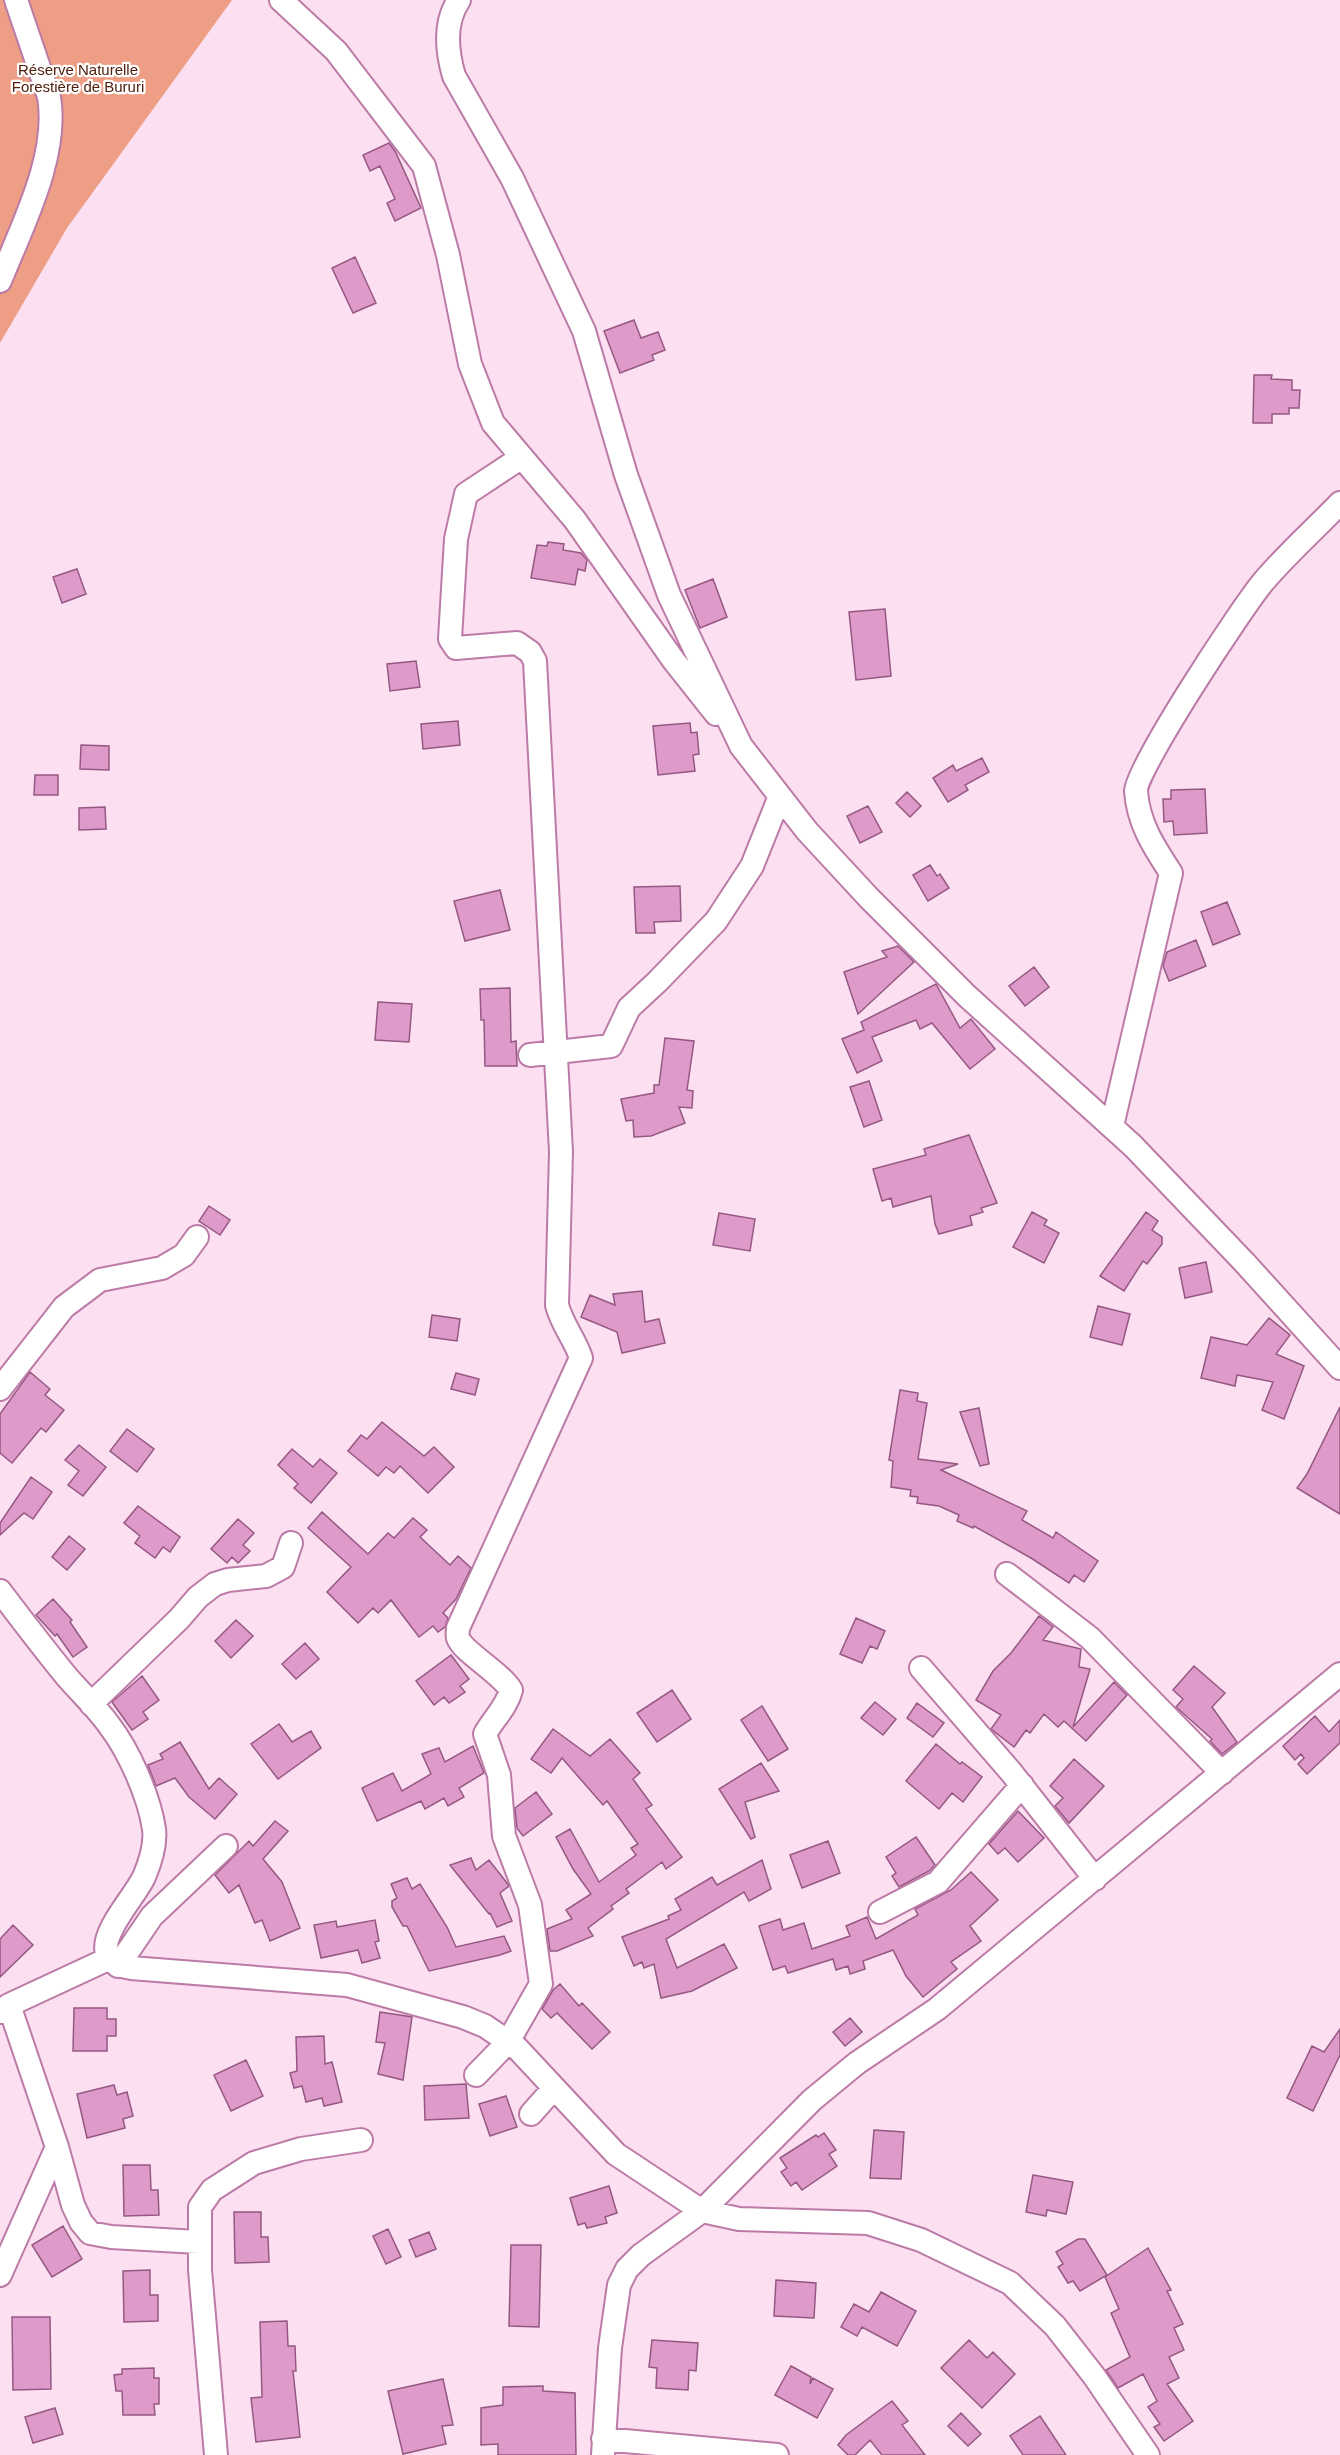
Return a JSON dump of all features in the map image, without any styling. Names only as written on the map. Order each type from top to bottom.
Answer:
[{"type":"street","points":[[0,281],[36,189],[49,144],[52,111],[16,0]]},
{"type":"street","points":[[282,0],[336,51],[424,166],[448,255],[470,364],[493,423],[575,520],[674,661],[807,831],[869,898],[968,996],[1112,1126],[1244,1262],[1340,1368]]},
{"type":"street","points":[[459,0],[453,9],[448,36],[449,59],[454,76],[512,178],[584,331],[626,475],[669,595],[741,746]]},
{"type":"street","points":[[476,2075],[508,2042],[541,1984],[530,1905],[504,1836],[499,1775],[484,1734],[508,1703],[511,1690],[505,1680],[463,1646],[458,1637],[458,1628],[581,1358],[576,1341],[560,1317],[557,1305],[561,1152],[535,661],[530,652],[517,643],[456,648],[450,639],[456,539],[466,494],[522,457]]},
{"type":"street","points":[[1112,1126],[1171,873],[1145,833],[1136,788],[1162,737],[1194,685],[1263,582],[1340,503]]},
{"type":"street","points":[[530,1055],[611,1046],[629,1008],[716,921],[752,867],[780,796]]},
{"type":"street","points":[[0,1389],[64,1307],[100,1280],[162,1268],[184,1255],[197,1238]]},
{"type":"street","points":[[91,1704],[179,1619],[198,1597],[215,1584],[228,1580],[266,1576],[283,1567],[291,1543]]},
{"type":"street","points":[[1007,1574],[1090,1638],[1222,1773]]},
{"type":"street","points":[[0,1591],[109,1725],[132,1765],[147,1804],[154,1830],[153,1850],[144,1877],[108,1935],[105,1950],[113,1963]]},
{"type":"street","points":[[921,1668],[1022,1785],[1095,1879]]},
{"type":"street","points":[[777,2455],[603,2447],[610,2348],[622,2275],[641,2255],[702,2211],[812,2100],[857,2063],[937,2009],[1340,1674]]},
{"type":"street","points":[[879,1912],[938,1882],[1022,1785]]},
{"type":"street","points":[[113,1963],[152,1916],[226,1846]]},
{"type":"street","points":[[198,2242],[111,2237],[90,2233],[81,2222],[73,2205],[57,2147],[4,2008],[113,1963],[347,1985],[463,2017],[485,2026],[508,2042],[616,2154],[702,2211],[739,2219],[868,2223],[921,2241],[1010,2283],[1055,2326],[1094,2376],[1148,2455]]},
{"type":"street","points":[[531,2114],[554,2088]]},
{"type":"street","points":[[216,2455],[198,2242],[200,2206],[212,2190],[254,2163],[301,2149],[361,2140]]},
{"type":"street","points":[[0,2275],[57,2147]]},
{"type":"green space","name":"Réserve Naturelle Forestière de Bururi","points":[[0,0],[232,0],[67,228],[0,343]]},
{"type":"building","points":[[389,143],[395,151],[421,208],[395,221],[387,203],[395,199],[380,166],[370,171],[363,155]]},
{"type":"building","points":[[355,257],[376,303],[353,313],[332,268]]},
{"type":"building","points":[[634,320],[641,338],[658,332],[665,350],[652,355],[654,360],[620,373],[604,331]]},
{"type":"building","points":[[1254,375],[1272,375],[1271,379],[1292,380],[1292,390],[1300,390],[1299,408],[1289,408],[1289,414],[1272,414],[1272,423],[1253,423]]},
{"type":"building","points":[[548,542],[564,544],[563,550],[581,553],[587,560],[585,571],[578,569],[575,585],[531,578],[537,545],[547,546]]},
{"type":"building","points":[[77,569],[86,594],[62,603],[53,577]]},
{"type":"building","points":[[713,579],[727,617],[700,628],[685,590]]},
{"type":"building","points":[[885,609],[891,676],[856,680],[849,612]]},
{"type":"building","points":[[416,661],[420,687],[390,691],[387,664]]},
{"type":"building","points":[[458,721],[460,745],[423,749],[421,724]]},
{"type":"building","points":[[690,723],[691,733],[697,732],[699,754],[693,755],[695,771],[658,775],[653,726]]},
{"type":"building","points":[[81,745],[109,746],[109,770],[80,769]]},
{"type":"building","points":[[982,758],[989,772],[965,785],[968,790],[948,802],[933,778],[953,765],[956,771]]},
{"type":"building","points":[[35,775],[58,775],[58,795],[34,795]]},
{"type":"building","points":[[1205,789],[1207,833],[1174,835],[1173,821],[1164,822],[1163,799],[1171,799],[1171,790]]},
{"type":"building","points":[[907,792],[921,806],[910,817],[896,803]]},
{"type":"building","points":[[868,806],[882,832],[860,843],[847,816]]},
{"type":"building","points":[[105,807],[106,829],[79,830],[79,808]]},
{"type":"building","points":[[930,865],[937,876],[940,874],[949,888],[928,901],[913,875]]},
{"type":"building","points":[[680,886],[681,921],[654,922],[655,933],[636,933],[634,887]]},
{"type":"building","points":[[500,890],[510,930],[465,941],[454,901]]},
{"type":"building","points":[[1227,902],[1240,934],[1213,945],[1201,912]]},
{"type":"building","points":[[1196,940],[1206,966],[1169,981],[1163,966],[1167,952]]},
{"type":"building","points":[[898,946],[914,962],[858,1014],[844,972],[887,957],[882,951]]},
{"type":"building","points":[[1034,967],[1049,987],[1025,1006],[1009,986]]},
{"type":"building","points":[[936,984],[960,1028],[971,1019],[995,1049],[970,1069],[932,1023],[920,1029],[916,1020],[872,1037],[882,1061],[857,1073],[842,1039],[864,1030],[861,1022]]},
{"type":"building","points":[[510,988],[511,1042],[516,1041],[517,1066],[485,1066],[484,1020],[481,1020],[480,989]]},
{"type":"building","points":[[378,1002],[412,1004],[409,1042],[375,1040]]},
{"type":"building","points":[[665,1038],[694,1041],[687,1090],[693,1091],[692,1108],[679,1107],[685,1123],[651,1136],[634,1137],[633,1120],[626,1121],[621,1099],[654,1093],[654,1085],[659,1085]]},
{"type":"building","points":[[869,1081],[882,1120],[864,1127],[850,1087]]},
{"type":"building","points":[[969,1135],[997,1203],[981,1208],[983,1212],[970,1216],[972,1225],[939,1234],[935,1224],[931,1196],[893,1207],[891,1198],[882,1201],[873,1169],[926,1155],[924,1149]]},
{"type":"building","points":[[209,1206],[230,1220],[220,1235],[199,1221]]},
{"type":"building","points":[[1032,1212],[1047,1220],[1044,1225],[1059,1233],[1044,1263],[1013,1247]]},
{"type":"building","points":[[1146,1212],[1158,1221],[1152,1230],[1162,1237],[1162,1244],[1147,1264],[1143,1261],[1124,1291],[1100,1276]]},
{"type":"building","points":[[719,1213],[755,1219],[750,1251],[713,1245]]},
{"type":"building","points":[[1206,1262],[1212,1292],[1185,1298],[1179,1268]]},
{"type":"building","points":[[642,1291],[645,1322],[659,1319],[665,1343],[622,1353],[617,1332],[581,1317],[590,1295],[615,1305],[613,1294]]},
{"type":"building","points":[[1098,1306],[1130,1314],[1122,1345],[1090,1337]]},
{"type":"building","points":[[432,1315],[460,1319],[457,1341],[429,1337]]},
{"type":"building","points":[[1269,1318],[1290,1335],[1276,1354],[1304,1366],[1284,1419],[1262,1410],[1273,1382],[1237,1375],[1235,1386],[1201,1378],[1211,1337],[1247,1345]]},
{"type":"building","points":[[30,1372],[50,1389],[45,1395],[64,1410],[46,1432],[41,1428],[12,1463],[0,1453],[0,1414]]},
{"type":"building","points":[[456,1373],[479,1379],[475,1395],[451,1389]]},
{"type":"building","points":[[900,1390],[918,1393],[917,1401],[927,1403],[918,1459],[958,1464],[941,1470],[1027,1511],[1022,1520],[1053,1538],[1056,1532],[1098,1561],[1084,1582],[1074,1575],[1069,1583],[1031,1558],[974,1526],[973,1528],[957,1521],[959,1515],[939,1506],[917,1503],[918,1497],[910,1496],[911,1490],[891,1487],[893,1461],[889,1460]]},
{"type":"building","points":[[1340,1407],[1340,1514],[1297,1488],[1307,1474]]},
{"type":"building","points":[[979,1408],[989,1464],[980,1466],[960,1412]]},
{"type":"building","points":[[382,1422],[424,1456],[434,1447],[454,1467],[428,1493],[400,1466],[394,1473],[386,1467],[378,1476],[348,1451],[361,1435],[367,1439]]},
{"type":"building","points":[[127,1429],[154,1449],[137,1472],[110,1451]]},
{"type":"building","points":[[79,1445],[106,1467],[83,1496],[68,1485],[79,1471],[65,1460]]},
{"type":"building","points":[[292,1449],[313,1467],[320,1459],[337,1473],[311,1503],[294,1488],[298,1484],[278,1465]]},
{"type":"building","points":[[31,1477],[52,1492],[33,1519],[24,1513],[0,1535],[0,1523]]},
{"type":"building","points":[[138,1506],[180,1537],[170,1552],[163,1547],[155,1558],[135,1543],[140,1536],[124,1523]]},
{"type":"building","points":[[322,1512],[368,1554],[388,1533],[394,1538],[413,1518],[427,1530],[420,1537],[450,1565],[458,1556],[471,1568],[456,1599],[443,1613],[448,1618],[445,1627],[438,1632],[433,1626],[419,1637],[391,1600],[378,1613],[373,1608],[358,1623],[327,1592],[351,1567],[308,1528]]},
{"type":"building","points":[[238,1519],[254,1533],[243,1545],[250,1551],[238,1563],[232,1557],[227,1563],[211,1549]]},
{"type":"building","points":[[69,1536],[85,1549],[67,1570],[52,1557]]},
{"type":"building","points":[[53,1599],[72,1620],[70,1622],[87,1647],[73,1657],[57,1634],[55,1636],[36,1615]]},
{"type":"building","points":[[1039,1616],[1053,1627],[1043,1640],[1081,1649],[1079,1667],[1090,1669],[1073,1727],[1114,1682],[1127,1695],[1086,1741],[1064,1721],[1058,1727],[1044,1714],[1030,1733],[1026,1730],[1014,1747],[991,1729],[1001,1715],[976,1700],[993,1671],[1011,1653]]},
{"type":"building","points":[[856,1618],[885,1631],[877,1649],[870,1646],[862,1663],[840,1654]]},
{"type":"building","points":[[236,1620],[253,1636],[231,1658],[215,1641]]},
{"type":"building","points":[[305,1643],[319,1659],[296,1679],[282,1664]]},
{"type":"building","points":[[451,1655],[469,1679],[460,1686],[465,1692],[449,1703],[444,1697],[434,1705],[416,1681]]},
{"type":"building","points":[[1194,1666],[1225,1693],[1212,1707],[1237,1742],[1222,1754],[1210,1741],[1212,1739],[1176,1707],[1183,1699],[1173,1690]]},
{"type":"building","points":[[142,1676],[159,1700],[143,1712],[148,1719],[132,1730],[112,1702]]},
{"type":"building","points":[[672,1690],[691,1719],[657,1742],[637,1713]]},
{"type":"building","points":[[875,1702],[896,1719],[883,1735],[861,1718]]},
{"type":"building","points":[[917,1703],[944,1723],[933,1737],[907,1718]]},
{"type":"building","points":[[762,1706],[788,1749],[768,1761],[741,1720]]},
{"type":"building","points":[[1315,1716],[1329,1732],[1340,1720],[1340,1743],[1307,1774],[1298,1764],[1304,1758],[1301,1754],[1295,1760],[1283,1746]]},
{"type":"building","points":[[279,1724],[292,1742],[311,1731],[321,1748],[278,1779],[251,1744]]},
{"type":"building","points":[[553,1729],[590,1756],[610,1739],[640,1773],[633,1779],[652,1805],[646,1809],[682,1857],[666,1869],[662,1862],[626,1889],[629,1893],[588,1928],[593,1936],[557,1951],[550,1951],[547,1929],[572,1919],[566,1910],[591,1894],[573,1869],[556,1837],[570,1829],[599,1882],[636,1855],[631,1848],[638,1844],[607,1801],[603,1805],[562,1758],[551,1773],[531,1759]]},
{"type":"building","points":[[180,1742],[209,1789],[219,1778],[237,1794],[215,1819],[189,1797],[175,1778],[156,1786],[148,1765],[163,1759],[160,1754]]},
{"type":"building","points":[[936,1744],[960,1764],[962,1762],[982,1777],[963,1802],[952,1793],[939,1809],[906,1781]]},
{"type":"building","points":[[473,1746],[484,1773],[459,1788],[464,1797],[448,1806],[444,1798],[425,1809],[421,1801],[377,1821],[362,1788],[393,1773],[402,1791],[431,1774],[422,1754],[439,1748],[445,1762]]},
{"type":"building","points":[[1074,1759],[1104,1786],[1069,1823],[1055,1806],[1063,1798],[1050,1786]]},
{"type":"building","points":[[761,1763],[779,1791],[745,1802],[755,1837],[751,1839],[719,1789]]},
{"type":"building","points":[[536,1792],[552,1814],[523,1836],[517,1828],[515,1808]]},
{"type":"building","points":[[1018,1811],[1044,1838],[1018,1862],[1005,1848],[998,1854],[989,1844]]},
{"type":"building","points":[[275,1821],[288,1831],[263,1859],[282,1882],[300,1928],[270,1941],[262,1920],[255,1923],[239,1885],[229,1893],[215,1875],[249,1841],[253,1846]]},
{"type":"building","points":[[916,1837],[935,1865],[929,1871],[899,1887],[892,1876],[896,1873],[886,1857]]},
{"type":"building","points":[[828,1841],[840,1873],[802,1888],[790,1855]]},
{"type":"building","points":[[471,1858],[476,1870],[489,1860],[509,1886],[500,1893],[512,1921],[497,1927],[490,1913],[450,1865]]},
{"type":"building","points":[[762,1860],[771,1889],[749,1901],[744,1892],[666,1939],[677,1968],[724,1944],[737,1968],[692,1991],[661,1998],[654,1964],[644,1968],[642,1962],[634,1966],[622,1937],[669,1919],[668,1916],[681,1910],[675,1899],[712,1877],[717,1885]]},
{"type":"building","points":[[971,1872],[998,1900],[970,1926],[981,1941],[951,1962],[957,1969],[923,1997],[906,1976],[893,1950],[863,1961],[865,1969],[850,1974],[848,1966],[836,1970],[833,1959],[788,1973],[785,1966],[773,1970],[759,1926],[780,1919],[783,1930],[804,1923],[812,1949],[850,1936],[846,1926],[867,1917],[876,1939],[918,1915],[915,1909],[951,1890]]},
{"type":"building","points":[[407,1878],[412,1889],[420,1884],[447,1927],[456,1947],[504,1936],[511,1951],[429,1971],[407,1926],[403,1926],[392,1907],[392,1901],[397,1898],[391,1884]]},
{"type":"building","points":[[375,1920],[379,1941],[375,1942],[380,1958],[362,1963],[358,1950],[321,1958],[314,1925],[336,1921],[337,1927]]},
{"type":"building","points":[[13,1925],[33,1945],[0,1977],[0,1939]]},
{"type":"building","points":[[560,1984],[579,2006],[582,2003],[610,2032],[592,2049],[557,2013],[551,2018],[542,2009],[553,1990]]},
{"type":"building","points":[[74,2008],[107,2008],[107,2019],[116,2019],[116,2036],[107,2036],[107,2051],[73,2051]]},
{"type":"building","points":[[380,2012],[412,2017],[403,2080],[378,2074],[385,2043],[376,2042]]},
{"type":"building","points":[[850,2018],[862,2032],[845,2046],[833,2032]]},
{"type":"building","points":[[1340,2029],[1340,2055],[1313,2111],[1287,2098],[1312,2046],[1324,2052]]},
{"type":"building","points":[[324,2036],[325,2064],[332,2062],[342,2102],[324,2106],[322,2098],[306,2102],[302,2086],[294,2088],[290,2073],[297,2071],[296,2037]]},
{"type":"building","points":[[246,2060],[263,2096],[231,2111],[214,2075]]},
{"type":"building","points":[[466,2084],[469,2118],[425,2120],[424,2086]]},
{"type":"building","points":[[114,2085],[117,2095],[127,2092],[133,2116],[123,2119],[125,2128],[87,2138],[77,2094]]},
{"type":"building","points":[[506,2096],[517,2127],[490,2136],[479,2104]]},
{"type":"building","points":[[874,2130],[904,2132],[901,2179],[870,2178]]},
{"type":"building","points":[[824,2133],[836,2150],[829,2154],[837,2166],[802,2190],[796,2182],[791,2186],[781,2172],[787,2168],[780,2158],[816,2135],[818,2137]]},
{"type":"building","points":[[123,2165],[150,2165],[151,2190],[158,2190],[159,2215],[124,2216]]},
{"type":"building","points":[[1033,2175],[1073,2182],[1066,2214],[1047,2210],[1046,2216],[1026,2212]]},
{"type":"building","points":[[609,2186],[617,2213],[605,2217],[607,2223],[587,2228],[585,2223],[578,2225],[570,2198]]},
{"type":"building","points":[[234,2212],[261,2212],[261,2237],[268,2237],[269,2262],[235,2263]]},
{"type":"building","points":[[63,2226],[82,2259],[52,2277],[32,2245]]},
{"type":"building","points":[[388,2229],[401,2257],[386,2264],[373,2236]]},
{"type":"building","points":[[429,2232],[436,2249],[416,2257],[409,2240]]},
{"type":"building","points":[[1078,2239],[1085,2239],[1107,2275],[1080,2291],[1073,2281],[1068,2283],[1058,2267],[1063,2264],[1056,2252]]},
{"type":"building","points":[[511,2245],[541,2245],[539,2327],[509,2326]]},
{"type":"building","points":[[1148,2248],[1171,2290],[1167,2291],[1183,2324],[1174,2328],[1184,2350],[1169,2357],[1179,2378],[1167,2384],[1193,2421],[1164,2441],[1154,2427],[1160,2424],[1148,2407],[1157,2401],[1143,2374],[1118,2388],[1106,2370],[1130,2357],[1111,2313],[1119,2309],[1105,2277]]},
{"type":"building","points":[[150,2270],[150,2295],[158,2295],[158,2321],[124,2322],[123,2271]]},
{"type":"building","points":[[776,2280],[816,2283],[814,2318],[774,2316]]},
{"type":"building","points":[[881,2292],[916,2311],[897,2346],[862,2327],[857,2336],[841,2327],[854,2304],[869,2312]]},
{"type":"building","points":[[12,2317],[50,2317],[51,2389],[13,2390]]},
{"type":"building","points":[[287,2321],[288,2346],[295,2346],[296,2371],[293,2371],[300,2437],[256,2442],[251,2398],[262,2397],[260,2322]]},
{"type":"building","points":[[652,2340],[698,2343],[696,2371],[689,2370],[688,2390],[656,2388],[657,2368],[649,2367]]},
{"type":"building","points":[[969,2340],[987,2358],[993,2352],[1015,2374],[982,2408],[941,2368]]},
{"type":"building","points":[[791,2366],[811,2377],[810,2384],[813,2378],[833,2389],[817,2418],[775,2395]]},
{"type":"building","points":[[154,2368],[154,2378],[159,2378],[159,2404],[154,2404],[155,2415],[123,2415],[122,2391],[116,2391],[114,2375],[122,2374],[122,2369]]},
{"type":"building","points":[[443,2379],[453,2425],[442,2426],[446,2444],[403,2454],[388,2391]]},
{"type":"building","points":[[543,2386],[543,2391],[575,2393],[576,2455],[498,2455],[498,2444],[481,2445],[481,2408],[503,2405],[503,2387]]},
{"type":"building","points":[[892,2401],[908,2421],[902,2425],[925,2455],[882,2455],[870,2440],[855,2455],[848,2455],[838,2445],[846,2435]]},
{"type":"building","points":[[55,2408],[63,2434],[33,2443],[25,2417]]},
{"type":"building","points":[[961,2413],[981,2434],[968,2446],[948,2426]]},
{"type":"building","points":[[1040,2416],[1066,2455],[1023,2455],[1010,2436]]}]
